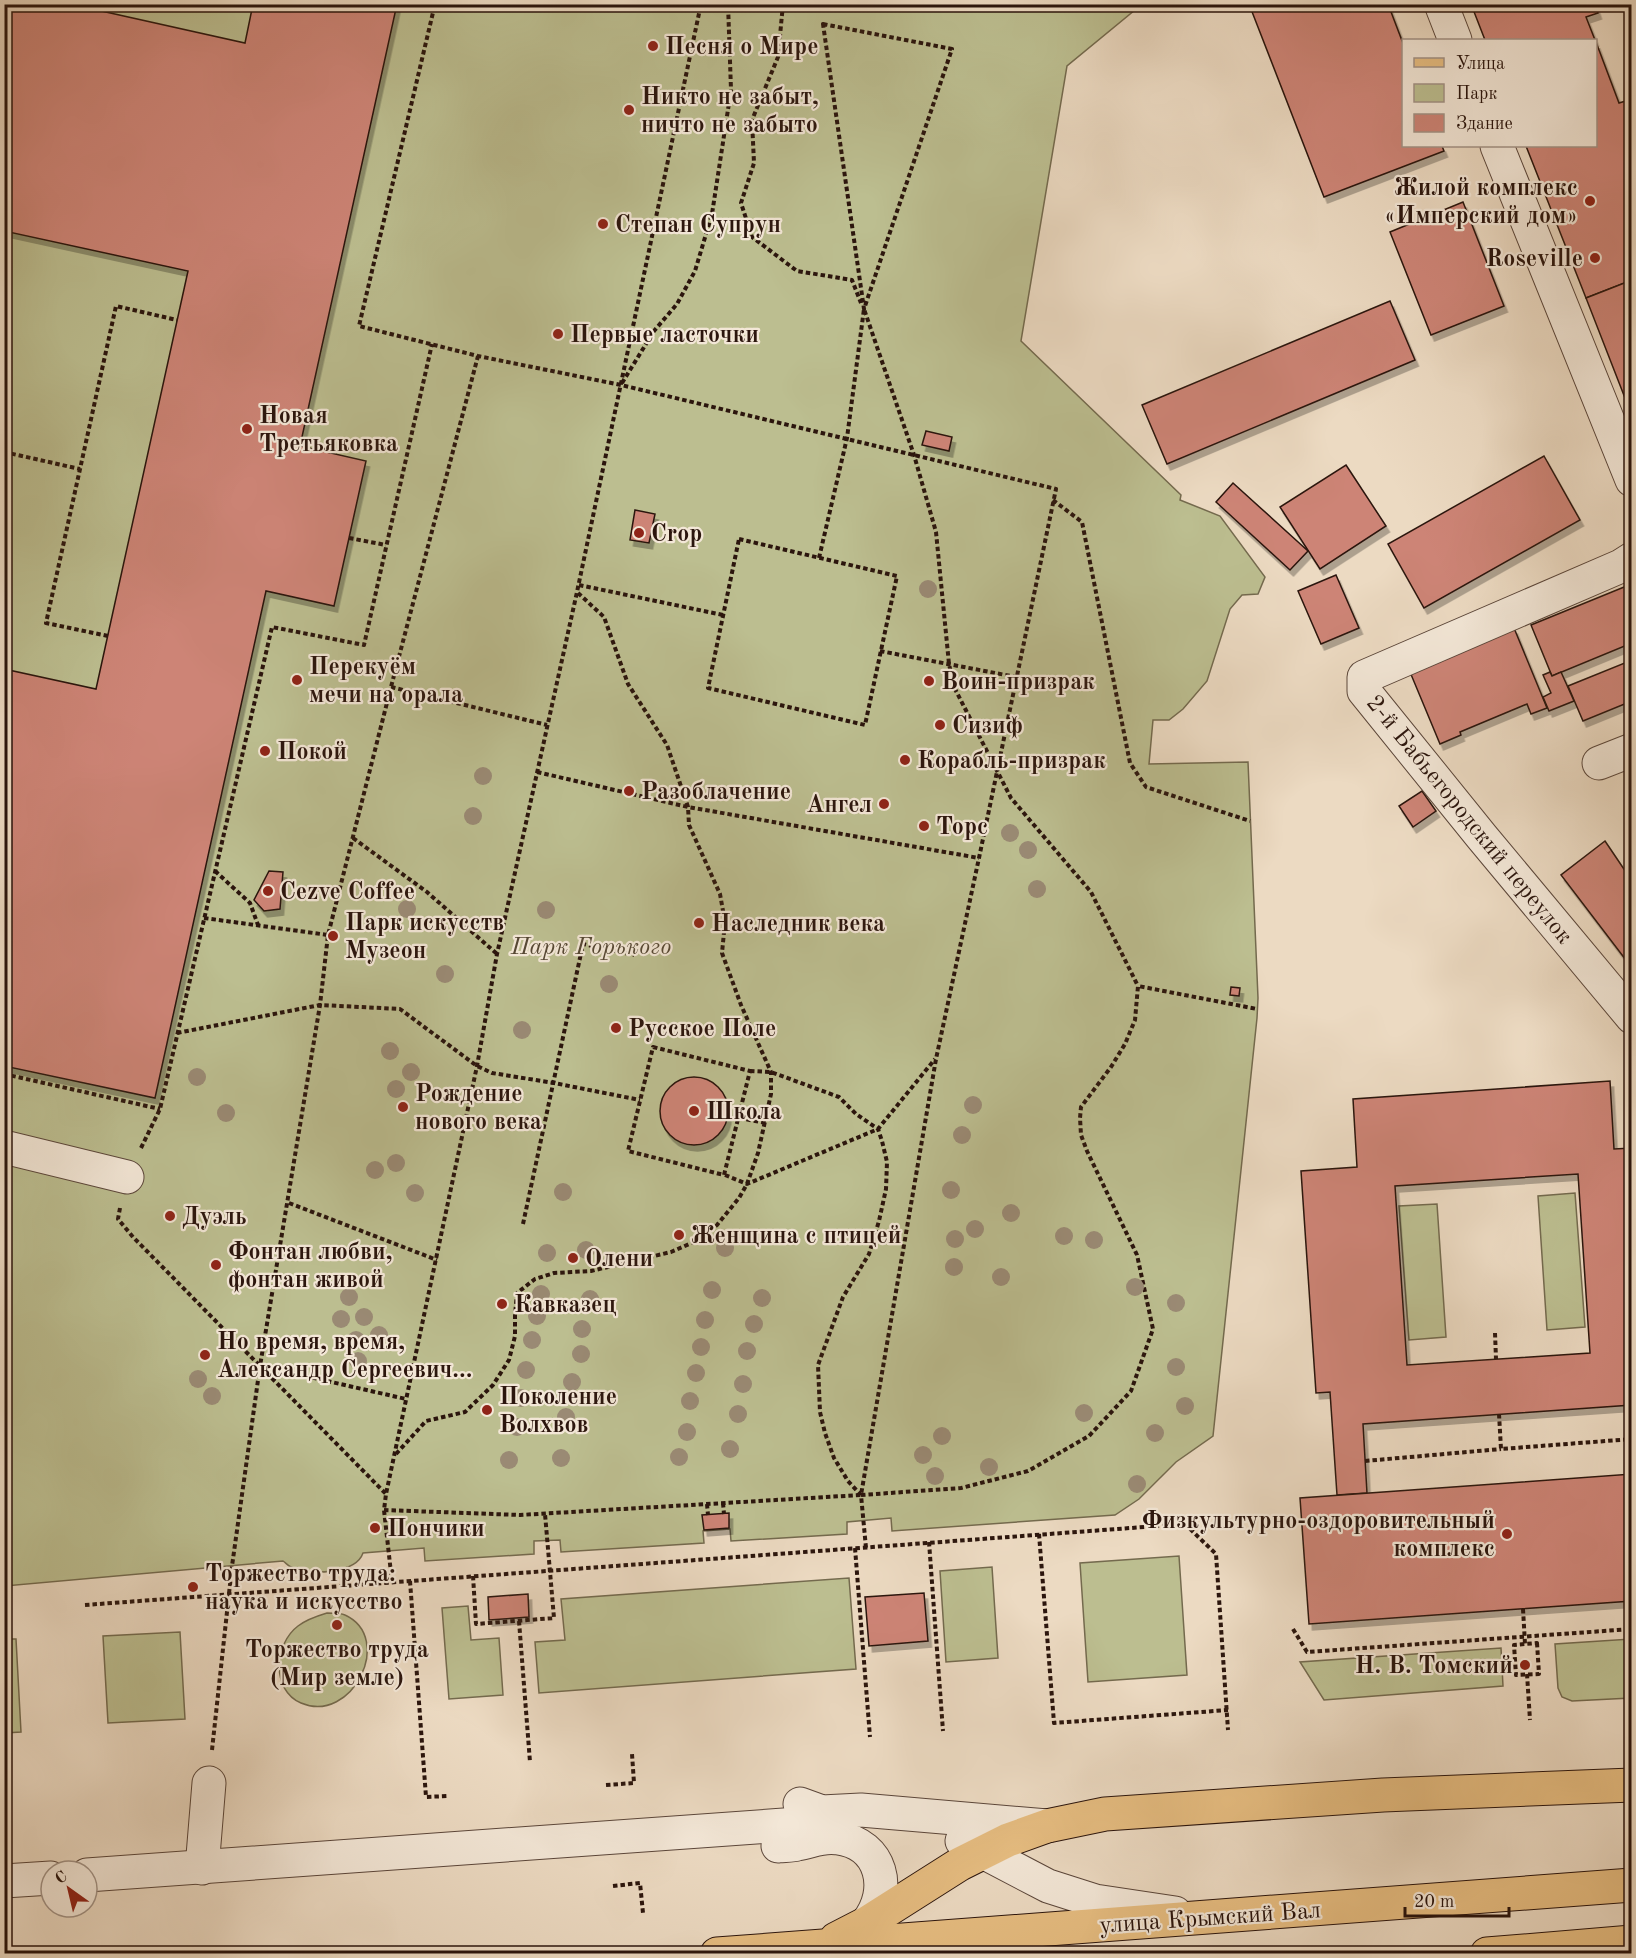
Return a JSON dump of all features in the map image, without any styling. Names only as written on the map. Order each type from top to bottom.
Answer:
[{"type":"main road","points":[[825,1945],[867,1923],[960,1864],[1008,1840],[1047,1826],[1105,1814],[1383,1795],[1632,1785]]},
{"type":"main road","name":"улица Крымский Вал","points":[[717,1953],[1632,1885]]},
{"type":"main road","points":[[1487,1953],[1632,1942]]},
{"type":"street","points":[[1441,4],[1455,39]]},
{"type":"street","points":[[1497,147],[1632,480]]},
{"type":"street","name":"2-й Бабьегородский переулок","points":[[1632,559],[1621,566],[1364,677],[1364,691],[1632,1017]]},
{"type":"street","points":[[1599,763],[1632,750]]},
{"type":"street","points":[[4,1147],[127,1178]]},
{"type":"street","points":[[202,1868],[209,1783]]},
{"type":"street","points":[[99,1874],[681,1833],[708,1851],[796,1845],[813,1824],[861,1810],[1047,1826]]},
{"type":"street","points":[[861,1810],[956,1838],[1048,1886],[1095,1901],[1203,1917]]},
{"type":"street","points":[[813,1824],[837,1838],[862,1848],[876,1864],[882,1886],[881,1896],[878,1907],[867,1923]]},
{"type":"street","points":[[4,1881],[39,1879]]},
{"type":"path","points":[[435,4],[359,326],[478,356],[621,385],[1056,489],[936,1059],[861,1495],[866,1548]]},
{"type":"path","points":[[392,1582],[384,1510],[386,1494],[477,1066],[497,954],[579,585],[701,4]]},
{"type":"path","points":[[621,385],[654,331],[678,304],[695,271],[712,214],[731,90],[728,4]]},
{"type":"path","points":[[384,1510],[520,1515],[961,1488],[1028,1471],[1089,1436],[1131,1392],[1153,1329],[1137,1256],[1087,1151],[1081,1135],[1080,1118],[1081,1107],[1125,1044],[1135,1020],[1138,986],[1091,892],[1011,798],[954,687],[949,664],[936,532],[914,455],[852,280],[797,271],[752,237],[741,203],[754,163],[752,120],[778,57],[783,4]]},
{"type":"path","points":[[819,558],[847,438],[864,309],[952,49],[823,24],[864,309]]},
{"type":"path","points":[[108,636],[46,622],[116,306],[177,320]]},
{"type":"path","points":[[386,1494],[133,1237],[118,1218],[127,1178],[160,1109],[272,627],[364,645],[432,344]]},
{"type":"path","points":[[209,1783],[228,1595],[260,1366],[289,1203],[320,1005],[328,935],[478,356]]},
{"type":"path","points":[[4,452],[80,469]]},
{"type":"path","points":[[1053,500],[1082,522],[1130,763],[1146,787],[1250,821]]},
{"type":"path","points":[[350,538],[386,545]]},
{"type":"path","points":[[739,539],[897,576],[865,725],[708,688],[723,615],[739,539]]},
{"type":"path","points":[[579,585],[723,615]]},
{"type":"path","points":[[396,1454],[426,1421],[465,1412],[493,1385],[509,1360],[515,1336],[517,1293],[535,1279],[554,1273],[591,1271],[671,1252],[694,1242],[717,1225],[739,1198],[747,1184],[766,1123],[771,1094],[771,1072],[741,1005],[722,953],[725,922],[720,894],[689,825],[688,807],[667,745],[628,684],[604,617],[577,592]]},
{"type":"path","points":[[880,651],[1016,677]]},
{"type":"path","points":[[391,687],[547,725]]},
{"type":"path","points":[[537,772],[688,807],[980,858]]},
{"type":"path","points":[[353,838],[427,892],[497,954]]},
{"type":"path","points":[[215,871],[250,903],[258,925]]},
{"type":"path","points":[[204,918],[328,935]]},
{"type":"path","points":[[523,1224],[583,944],[634,955]]},
{"type":"path","points":[[1138,986],[1257,1009]]},
{"type":"path","points":[[177,1033],[320,1005],[400,1009],[477,1066],[492,1073],[640,1100]]},
{"type":"path","points":[[861,1495],[848,1481],[834,1458],[825,1433],[818,1395],[818,1365],[843,1298],[868,1254],[879,1221],[886,1189],[887,1162],[878,1130],[856,1114],[839,1097],[771,1072],[750,1071],[653,1047],[628,1151],[724,1175],[747,1184],[878,1130],[936,1059]]},
{"type":"path","points":[[724,1175],[750,1071]]},
{"type":"path","points":[[4,1074],[160,1109]]},
{"type":"path","points":[[739,1118],[766,1123]]},
{"type":"path","points":[[289,1203],[437,1260]]},
{"type":"path","points":[[1495,1333],[1496,1359]]},
{"type":"path","points":[[260,1366],[406,1399]]},
{"type":"path","points":[[1499,1414],[1502,1449]]},
{"type":"path","points":[[1365,1461],[1632,1439]]},
{"type":"path","points":[[723,1503],[724,1514]]},
{"type":"path","points":[[707,1504],[708,1515]]},
{"type":"path","points":[[473,1576],[476,1624],[554,1618],[545,1514]]},
{"type":"path","points":[[85,1605],[1185,1524],[1216,1554],[1228,1730]]},
{"type":"path","points":[[1039,1534],[1054,1723],[1228,1710]]},
{"type":"path","points":[[929,1542],[944,1731]]},
{"type":"path","points":[[855,1548],[870,1737]]},
{"type":"path","points":[[410,1581],[426,1797],[448,1796]]},
{"type":"path","points":[[1522,1609],[1525,1644]]},
{"type":"path","points":[[519,1621],[530,1762]]},
{"type":"path","points":[[1293,1629],[1307,1652],[1632,1629]]},
{"type":"path","points":[[1537,1643],[1539,1674],[1515,1675],[1514,1645],[1525,1644],[1537,1643]]},
{"type":"path","points":[[1527,1674],[1530,1720]]},
{"type":"path","points":[[606,1785],[634,1783],[632,1754]]},
{"type":"path","points":[[614,1886],[640,1883],[643,1914]]},
{"type":"green space","name":"Парк Горького","points":[[5,5],[1141,5],[1067,66],[1021,341],[1181,495],[1180,500],[1220,516],[1265,577],[1258,594],[1242,595],[1230,609],[1207,681],[1183,709],[1169,720],[1153,720],[1149,764],[1248,762],[1258,998],[1213,1436],[1176,1462],[1139,1499],[1115,1515],[892,1531],[891,1518],[847,1522],[847,1534],[731,1541],[730,1529],[703,1531],[704,1543],[561,1552],[560,1540],[534,1541],[534,1554],[425,1561],[424,1548],[363,1553],[359,1560],[351,1565],[331,1571],[308,1572],[290,1567],[283,1561],[5,1586]]},
{"type":"green space","points":[[1575,1193],[1585,1327],[1547,1330],[1538,1196]]},
{"type":"green space","points":[[1437,1204],[1446,1337],[1409,1340],[1399,1206]]},
{"type":"green space","points":[[1179,1556],[1187,1675],[1088,1682],[1080,1563]]},
{"type":"green space","points":[[992,1567],[998,1658],[946,1662],[940,1571]]},
{"type":"green space","points":[[849,1578],[856,1669],[539,1693],[535,1642],[565,1640],[561,1599]]},
{"type":"green space","points":[[468,1606],[471,1640],[499,1638],[503,1695],[449,1699],[442,1608]]},
{"type":"green space","points":[[327,1613],[345,1615],[360,1626],[366,1642],[366,1659],[361,1676],[351,1691],[336,1702],[320,1706],[301,1703],[291,1697],[284,1688],[279,1666],[280,1655],[290,1634],[298,1626]]},
{"type":"green space","points":[[180,1632],[185,1719],[108,1723],[103,1636]]},
{"type":"green space","points":[[5,1639],[16,1639],[21,1732],[5,1733]]},
{"type":"green space","points":[[1631,1639],[1631,1698],[1572,1701],[1562,1697],[1558,1688],[1555,1644]]},
{"type":"green space","points":[[1501,1648],[1503,1686],[1324,1700],[1300,1662]]},
{"type":"building","points":[[4,4],[70,4],[245,43],[253,4],[397,4],[300,446],[366,461],[334,606],[266,591],[155,1098],[4,1066],[4,669],[96,689],[188,271],[4,231]]},
{"type":"building","points":[[1249,4],[1388,4],[1402,41],[1402,147],[1442,147],[1444,151],[1324,197]]},
{"type":"building","points":[[1471,4],[1595,4],[1598,13],[1586,17],[1595,39],[1485,39]]},
{"type":"building","name":"Жилой комплекс «Имперский дом»","points":[[1597,45],[1619,103],[1632,99],[1632,280],[1586,298],[1526,147],[1597,147]]},
{"type":"building","points":[[1463,202],[1504,306],[1431,335],[1390,232]]},
{"type":"building","name":"Жилой комплекс «Имперский дом»","points":[[1632,280],[1632,416],[1586,298]]},
{"type":"building","points":[[1390,301],[1415,360],[1167,464],[1142,405]]},
{"type":"building","points":[[926,431],[952,437],[949,451],[922,445]]},
{"type":"building","points":[[1544,456],[1580,520],[1424,608],[1388,544]]},
{"type":"building","points":[[1346,465],[1386,526],[1320,569],[1280,507]]},
{"type":"building","points":[[1233,483],[1308,551],[1290,570],[1216,502]]},
{"type":"building","points":[[635,510],[655,514],[649,543],[630,540]]},
{"type":"building","points":[[1336,575],[1359,628],[1321,644],[1298,591]]},
{"type":"building","points":[[1629,585],[1632,592],[1632,643],[1552,676],[1531,625]]},
{"type":"building","points":[[1514,628],[1547,708],[1531,714],[1527,704],[1460,732],[1461,735],[1440,744],[1410,672]]},
{"type":"building","points":[[1632,660],[1632,701],[1583,721],[1568,686]]},
{"type":"building","points":[[1550,672],[1552,676],[1561,672],[1574,701],[1549,711],[1543,697],[1551,693],[1543,675]]},
{"type":"building","points":[[1422,791],[1436,811],[1413,827],[1399,806]]},
{"type":"building","points":[[1605,841],[1632,881],[1632,968],[1561,875]]},
{"type":"building","points":[[269,871],[283,872],[280,909],[264,911],[254,900]]},
{"type":"building","points":[[1231,987],[1240,988],[1239,996],[1230,995]]},
{"type":"building","name":"Школа","points":[[694,1077],[707,1080],[718,1087],[725,1098],[728,1111],[725,1124],[718,1135],[707,1142],[694,1145],[681,1142],[670,1135],[663,1124],[660,1111],[663,1098],[670,1087],[681,1080]]},
{"type":"building","points":[[1610,1081],[1614,1149],[1632,1148],[1632,1405],[1363,1424],[1367,1493],[1337,1495],[1330,1392],[1316,1393],[1301,1171],[1357,1167],[1353,1099]],"holes":[[[1578,1174],[1590,1353],[1407,1365],[1395,1186]]]},
{"type":"building","points":[[1632,1474],[1632,1601],[1309,1624],[1300,1498]]},
{"type":"building","points":[[729,1513],[729,1528],[704,1530],[702,1515]]},
{"type":"building","points":[[924,1593],[928,1641],[869,1646],[865,1597]]},
{"type":"building","points":[[528,1594],[529,1617],[489,1620],[488,1597]]},
{"type":"place","name":"Песня о Мире","points":[[653,46]]},
{"type":"place","name":"Никто не забыт, ничто не забыто","points":[[629,110]]},
{"type":"place","name":"Жилой комплекс «Имперский дом»","points":[[1590,201]]},
{"type":"place","name":"Степан Супрун","points":[[603,224]]},
{"type":"place","name":"Roseville","points":[[1595,258]]},
{"type":"place","name":"Первые ласточки","points":[[558,334]]},
{"type":"place","name":"Новая Третьяковка","points":[[247,429]]},
{"type":"place","name":"Crop","points":[[639,533]]},
{"type":"place","name":"Перекуём мечи на орала","points":[[297,680]]},
{"type":"place","name":"Воин-призрак","points":[[929,681]]},
{"type":"place","name":"Сизиф","points":[[940,725]]},
{"type":"place","name":"Покой","points":[[265,751]]},
{"type":"place","name":"Корабль-призрак","points":[[905,760]]},
{"type":"place","name":"Разоблачение","points":[[629,791]]},
{"type":"place","name":"Ангел","points":[[884,804]]},
{"type":"place","name":"Торс","points":[[924,826]]},
{"type":"place","name":"Cezve Coffee","points":[[268,891]]},
{"type":"place","name":"Наследник века","points":[[699,923]]},
{"type":"place","name":"Парк искусств Музеон","points":[[333,936]]},
{"type":"place","name":"Русское Поле","points":[[616,1028]]},
{"type":"place","name":"Рождение нового века","points":[[403,1107]]},
{"type":"place","name":"Школа","points":[[694,1111]]},
{"type":"place","name":"Дуэль","points":[[170,1216]]},
{"type":"place","name":"Женщина с птицей","points":[[679,1235]]},
{"type":"place","name":"Олени","points":[[573,1258]]},
{"type":"place","name":"Фонтан любви, фонтан живой","points":[[216,1265]]},
{"type":"place","name":"Кавказец","points":[[502,1304]]},
{"type":"place","name":"Но время, время, Александр Сергеевич...","points":[[205,1355]]},
{"type":"place","name":"Поколение Волхвов","points":[[487,1410]]},
{"type":"place","name":"Пончики","points":[[375,1528]]},
{"type":"place","name":"Физкультурно-оздоровительный комплекс","points":[[1507,1534]]},
{"type":"place","name":"Торжество труда: наука и искусство","points":[[193,1587]]},
{"type":"place","name":"Торжество труда (Мир земле)","points":[[337,1625]]},
{"type":"place","name":"Н. В. Томский","points":[[1525,1665]]}]
